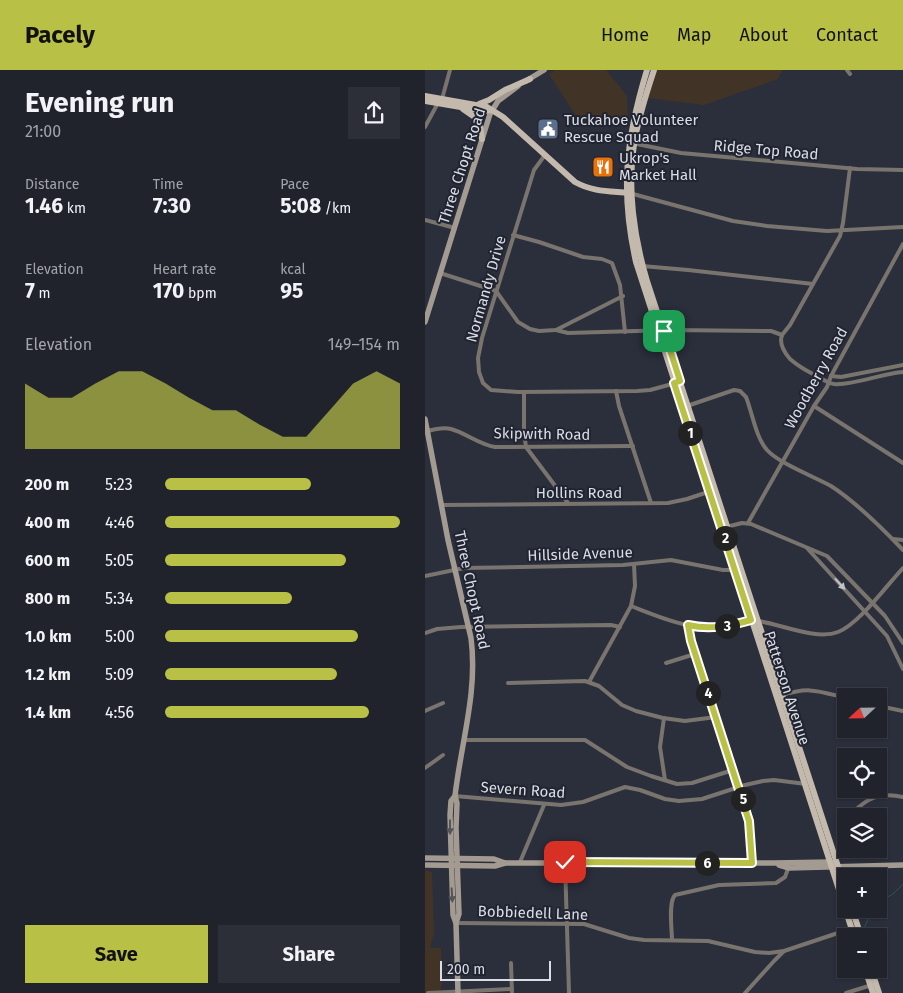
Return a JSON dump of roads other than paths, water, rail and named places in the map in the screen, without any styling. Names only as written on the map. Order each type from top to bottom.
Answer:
[{"type":"main road","name":"Patterson Avenue","points":[[647,70],[635,108],[629,193],[629,230],[833,865],[855,927]]},
{"type":"main road","name":"Patterson Avenue","points":[[632,142],[645,94],[654,70]]},
{"type":"main road","name":"Three Chopt Road","points":[[425,322],[492,110],[500,99],[541,71]]},
{"type":"main road","points":[[475,104],[489,100],[530,78]]},
{"type":"main road","points":[[425,96],[460,107],[484,111],[492,110]]},
{"type":"main road","points":[[425,101],[475,104],[487,107],[509,123],[570,178],[585,187],[597,191],[629,193]]},
{"type":"main road","points":[[460,107],[479,120],[482,139]]},
{"type":"main road","name":"Three Chopt Road","points":[[425,419],[441,505],[473,651],[474,676],[455,796],[451,801],[450,814],[459,914],[456,923],[458,992]]},
{"type":"main road","points":[[425,858],[454,863],[495,866],[520,862],[903,865]]},
{"type":"main road","points":[[425,865],[454,863]]},
{"type":"main road","name":"Patterson Avenue","points":[[833,865],[837,873]]},
{"type":"main road","name":"Patterson Avenue","points":[[854,918],[855,927]]},
{"type":"main road","points":[[870,978],[879,993]]},
{"type":"main road","points":[[872,978],[873,993]]},
{"type":"street","points":[[425,127],[440,101],[449,70]]},
{"type":"street","points":[[847,70],[850,74]]},
{"type":"street","name":"Ridge Top Road","points":[[632,142],[681,153],[850,168],[903,170]]},
{"type":"street","name":"Normandy Drive","points":[[545,155],[534,170],[479,348],[478,365],[485,385],[491,390],[524,392],[616,391],[651,390],[677,382]]},
{"type":"street","points":[[850,168],[841,231],[835,246],[790,325],[782,335],[782,347],[792,361],[807,371],[835,384],[903,372]]},
{"type":"street","points":[[629,193],[750,224],[827,232],[903,227]]},
{"type":"street","points":[[425,220],[455,228]]},
{"type":"street","points":[[513,235],[583,257],[603,259],[610,262],[618,276],[623,296],[625,332]]},
{"type":"street","name":"Woodberry Road","points":[[748,523],[814,406],[827,387],[831,376],[903,244]]},
{"type":"street","points":[[640,267],[813,284]]},
{"type":"street","points":[[440,273],[496,291],[520,324],[539,331],[556,330],[568,333],[661,331],[771,332],[782,335]]},
{"type":"street","points":[[556,330],[623,296]]},
{"type":"street","points":[[831,376],[841,377],[903,365]]},
{"type":"street","points":[[685,406],[733,390],[740,391],[746,397],[767,450],[841,493],[903,550]]},
{"type":"street","points":[[616,391],[619,406],[651,503]]},
{"type":"street","points":[[524,392],[526,447],[568,503]]},
{"type":"street","points":[[814,406],[903,463]]},
{"type":"street","name":"Skipwith Road","points":[[426,431],[440,428],[450,429],[487,446],[633,446]]},
{"type":"street","name":"Hollins Road","points":[[441,505],[676,502],[712,490]]},
{"type":"street","points":[[725,527],[748,523],[827,556],[872,602],[890,623],[903,643]]},
{"type":"street","points":[[893,540],[903,540]]},
{"type":"street","points":[[807,548],[865,610],[891,642],[903,669]]},
{"type":"street","name":"Hillside Avenue","points":[[425,576],[455,569],[634,564],[662,560],[679,560],[723,570],[738,570]]},
{"type":"street","points":[[589,682],[631,606],[635,586],[634,564]]},
{"type":"street","points":[[631,606],[657,616],[703,628],[718,628],[755,621],[796,630],[822,633],[835,632],[850,624],[865,610],[903,568]]},
{"type":"street","points":[[425,633],[447,628],[469,627],[611,625],[620,627]]},
{"type":"street","points":[[688,625],[695,654],[751,828],[752,863]]},
{"type":"street","points":[[666,663],[695,654]]},
{"type":"street","points":[[508,683],[580,680],[599,686],[618,702],[629,708],[664,718],[693,721],[716,717]]},
{"type":"street","points":[[779,696],[806,689],[837,696]]},
{"type":"street","points":[[425,711],[443,703]]},
{"type":"street","points":[[887,708],[903,712]]},
{"type":"street","points":[[664,718],[660,747],[665,780]]},
{"type":"street","points":[[464,740],[588,741],[616,761],[640,772],[677,784],[691,783],[733,770]]},
{"type":"street","points":[[425,768],[443,755]]},
{"type":"street","name":"Severn Road","points":[[455,796],[544,804],[576,804],[625,787],[632,787],[665,799],[679,801],[696,800],[755,782],[774,780],[808,784]]},
{"type":"street","points":[[859,807],[867,799],[875,796],[903,797]]},
{"type":"street","points":[[520,862],[544,804]]},
{"type":"street","points":[[565,862],[569,993]]},
{"type":"street","points":[[672,940],[671,905],[673,896],[719,885],[776,883],[785,877],[790,865]]},
{"type":"street","name":"Bobbiedell Lane","points":[[456,923],[567,923],[593,925],[629,938],[708,941],[769,954],[784,952]]},
{"type":"street","points":[[745,993],[784,952],[855,927]]},
{"type":"street","points":[[428,993],[512,991],[511,963]]},
{"type":"street","points":[[846,993],[873,984]]},
{"type":"waterway","points":[[887,897],[903,884]]},
{"type":"waterway","points":[[865,928],[869,918]]},
{"type":"place","name":"Tuckahoe Volunteer Rescue Squad","points":[[548,129]]},
{"type":"place","name":"Ukrop's Market Hall","points":[[603,167]]}]
